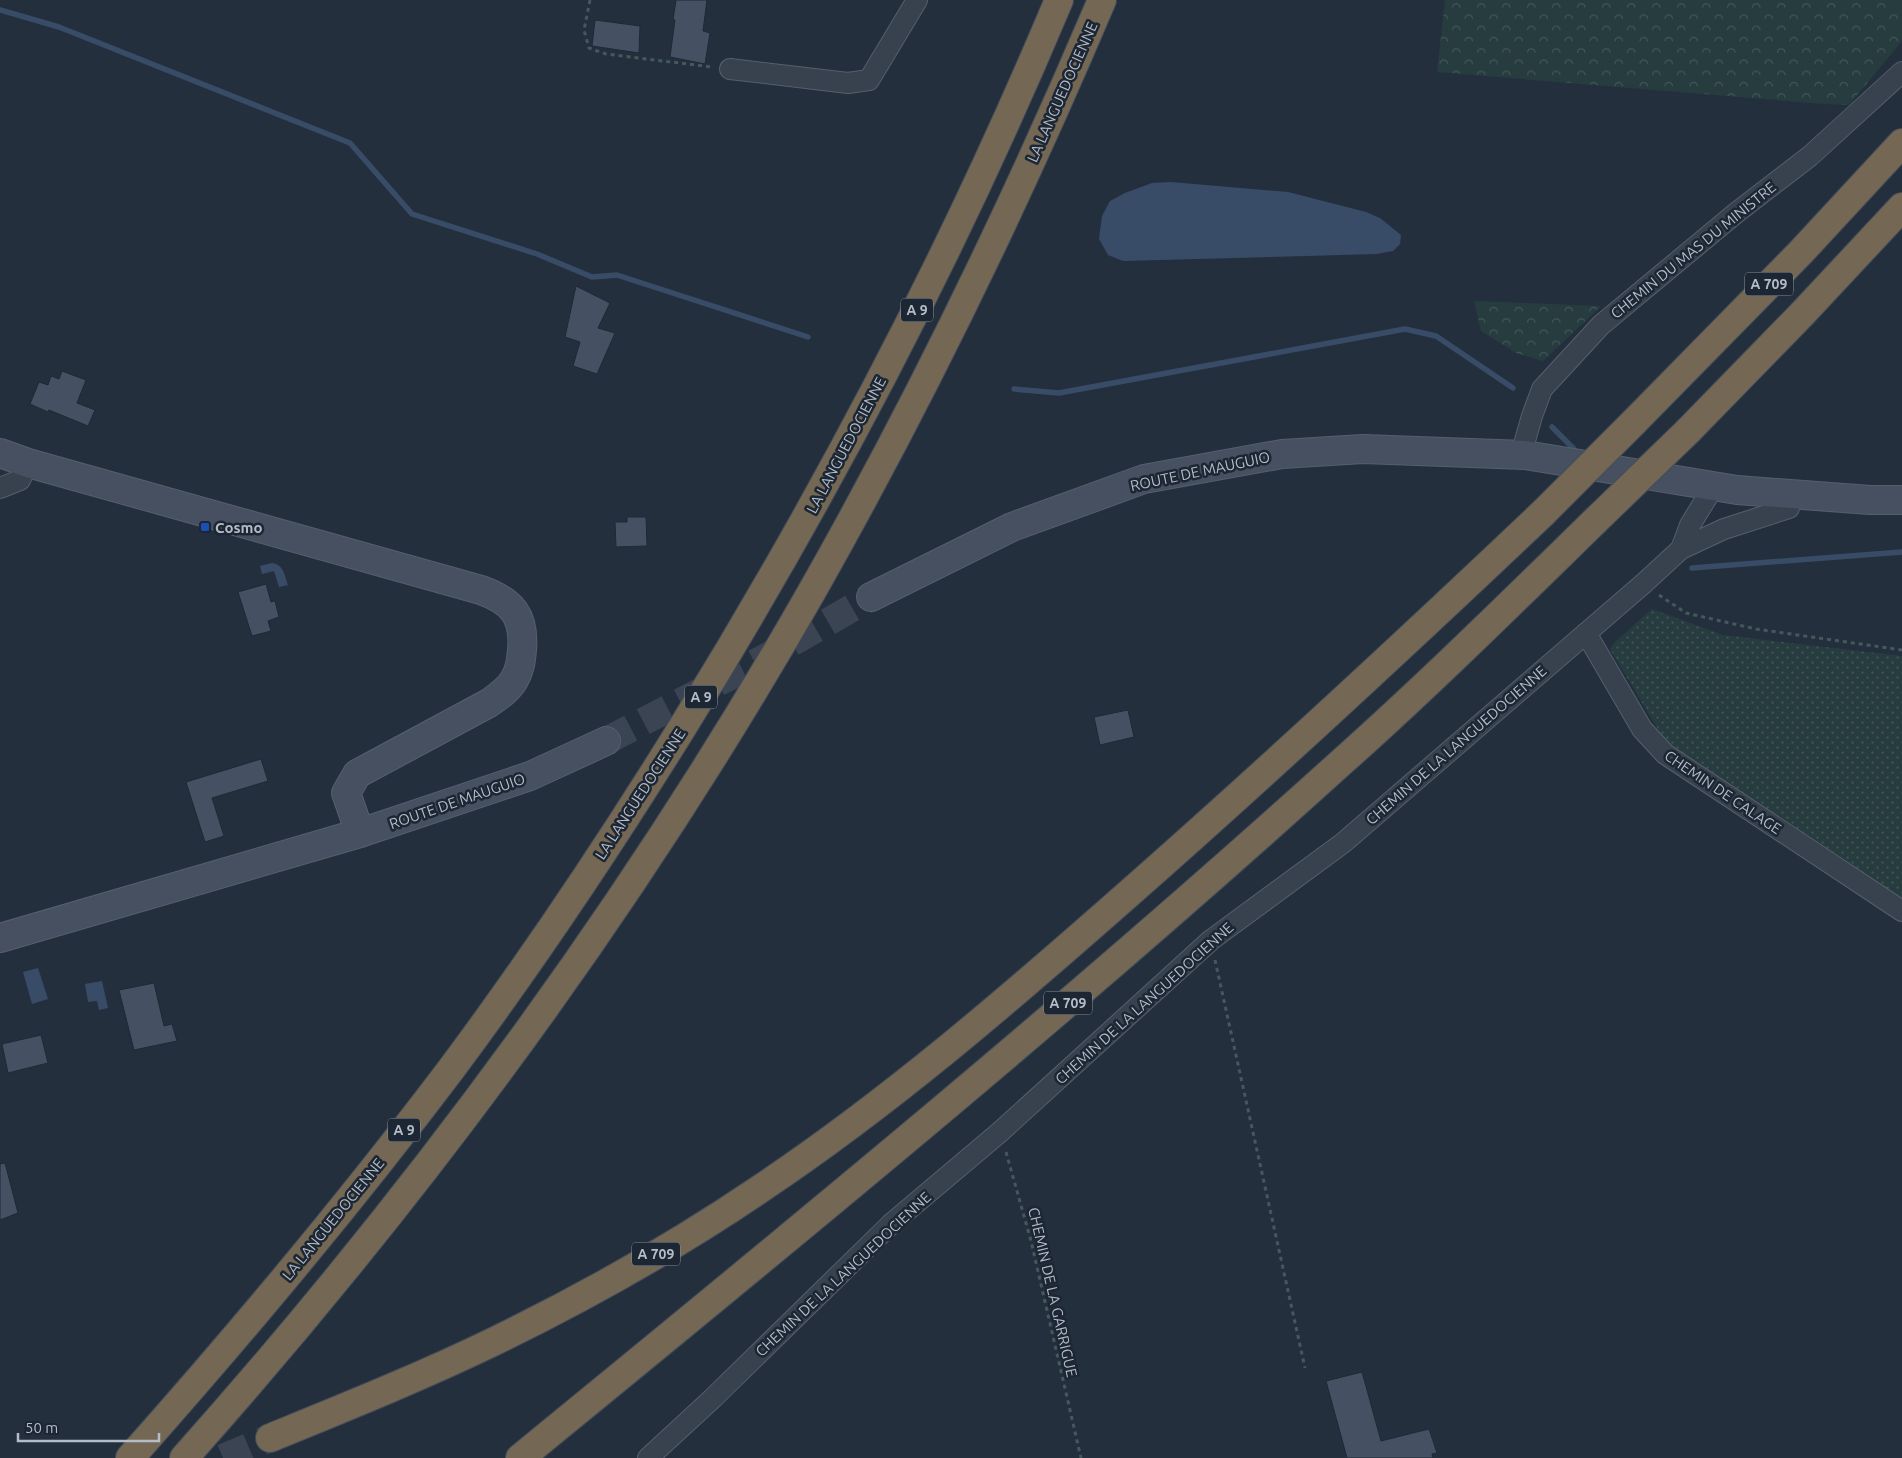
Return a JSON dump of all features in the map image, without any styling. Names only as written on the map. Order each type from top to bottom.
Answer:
[{"type":"highway","name":"LA LANGUEDOCIENNE","points":[[130,1458],[318,1240],[393,1145],[494,1009],[580,886],[648,783],[774,577],[878,386],[961,220],[1059,0]]},
{"type":"highway","name":"LA LANGUEDOCIENNE","points":[[184,1458],[347,1268],[474,1104],[534,1022],[627,888],[704,768],[809,596],[929,374],[1006,217],[1102,0]]},
{"type":"highway","name":"A 709","points":[[270,1438],[427,1373],[560,1308],[624,1273],[756,1192],[821,1147],[922,1071],[1053,960],[1330,714],[1543,513],[1801,252],[1902,143]]},
{"type":"highway","name":"A 709","points":[[520,1458],[802,1228],[1101,975],[1354,751],[1458,654],[1688,431],[1803,313],[1902,207]]},
{"type":"street","points":[[730,69],[848,83],[869,80],[916,0]]},
{"type":"street","name":"CHEMIN DU MAS DU MINISTRE","points":[[1538,456],[1524,444],[1542,388],[1601,324],[1736,213],[1810,156],[1902,72]]},
{"type":"street","name":"ROUTE DE MAUGUIO","points":[[871,597],[1012,527],[1144,480],[1291,453],[1363,449],[1538,456],[1725,488]]},
{"type":"street","points":[[0,453],[28,463],[481,590],[496,595],[508,603],[516,613],[521,624],[523,639],[520,667],[514,680],[505,692],[489,704],[357,774],[346,793],[360,833]]},
{"type":"street","points":[[0,488],[20,480],[28,463]]},
{"type":"street","points":[[1725,488],[1870,500],[1902,500]]},
{"type":"street","points":[[1725,488],[1789,508],[1864,518],[1902,518]]},
{"type":"street","name":"CHEMIN DE LA LANGUEDOCIENNE","points":[[1682,549],[1690,525],[1725,488]]},
{"type":"street","name":"CHEMIN DE LA LANGUEDOCIENNE","points":[[648,1458],[712,1399],[891,1224],[1000,1132],[1211,940],[1343,842],[1682,549],[1724,529],[1789,508]]},
{"type":"street","name":"CHEMIN DE CALAGE","points":[[1586,633],[1642,730],[1665,754],[1902,910]]},
{"type":"street","name":"ROUTE DE MAUGUIO","points":[[0,938],[304,851],[360,833],[530,776],[606,741]]},
{"type":"path","points":[[590,0],[584,30],[589,48],[606,54],[730,69]]},
{"type":"path","points":[[1643,584],[1686,613],[1756,629],[1902,650]]},
{"type":"path","points":[[1211,940],[1305,1368]]},
{"type":"path","name":"CHEMIN DE LA GARRIGUE","points":[[1000,1132],[1031,1241],[1081,1458]]},
{"type":"green space","points":[[1445,0],[1902,0],[1902,41],[1849,105],[1437,72]]},
{"type":"green space","points":[[1474,301],[1601,306],[1543,361],[1516,353],[1481,331]]},
{"type":"green space","points":[[1652,609],[1723,635],[1902,656],[1902,902],[1665,741],[1610,649],[1615,642]]},
{"type":"water","points":[[1171,182],[1288,192],[1366,212],[1380,218],[1401,235],[1400,244],[1393,251],[1376,254],[1123,261],[1108,255],[1099,239],[1102,216],[1110,201],[1152,183]]},
{"type":"water","points":[[272,563],[281,568],[288,585],[279,587],[274,571],[262,574],[260,566]]},
{"type":"water","points":[[38,968],[48,999],[32,1004],[23,972]]},
{"type":"water","points":[[102,981],[108,1008],[99,1010],[97,1001],[88,1002],[85,984]]},
{"type":"building","points":[[676,0],[707,0],[703,31],[710,33],[705,64],[670,57]]},
{"type":"building","points":[[595,20],[640,26],[639,53],[592,46]]},
{"type":"building","points":[[576,286],[610,303],[598,328],[615,333],[597,374],[573,366],[580,342],[565,337]]},
{"type":"building","points":[[62,371],[86,380],[77,403],[95,410],[88,426],[30,404],[39,382],[48,385],[51,376],[59,379]]},
{"type":"building","points":[[627,517],[646,517],[647,546],[616,547],[615,522],[627,522]]},
{"type":"building","points":[[266,584],[271,602],[275,601],[279,617],[268,621],[271,631],[252,636],[238,592]]},
{"type":"building","points":[[1128,710],[1134,737],[1100,745],[1094,717]]},
{"type":"building","points":[[261,759],[268,781],[212,798],[224,836],[205,842],[186,782]]},
{"type":"building","points":[[154,983],[164,1026],[172,1024],[177,1041],[134,1050],[119,990]]},
{"type":"building","points":[[41,1035],[48,1063],[8,1073],[2,1044]]},
{"type":"building","points":[[5,1163],[18,1213],[0,1220],[0,1164]]},
{"type":"building","points":[[1362,1372],[1381,1441],[1429,1429],[1437,1453],[1432,1454],[1433,1458],[1347,1458],[1326,1381]]},
{"type":"waterway","points":[[0,10],[59,27],[350,143],[412,214],[537,254],[592,277],[617,275],[808,337]]},
{"type":"waterway","points":[[1014,389],[1059,393],[1405,329],[1436,336],[1513,388]]},
{"type":"waterway","points":[[1552,427],[1574,449]]},
{"type":"waterway","points":[[1692,568],[1902,552]]},
{"type":"tunnel","points":[[606,741],[765,658],[871,597]]},
{"type":"tunnel","points":[[223,1458],[270,1438]]},
{"type":"place","name":"Cosmo","points":[[205,527]]}]
